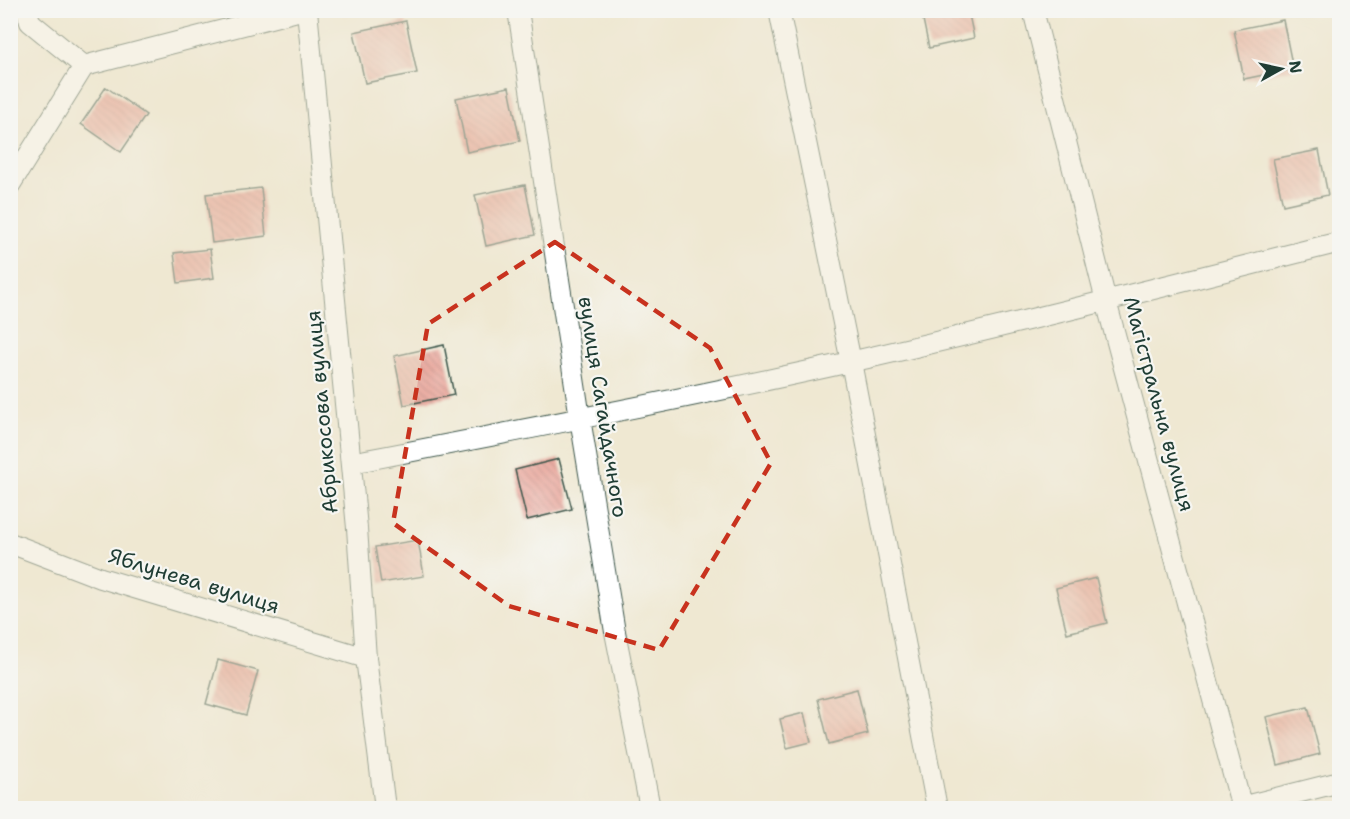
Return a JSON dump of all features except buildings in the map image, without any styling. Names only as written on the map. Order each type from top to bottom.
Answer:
[{"type":"street","points":[[27,10],[30,22],[84,66]]},
{"type":"street","points":[[10,185],[84,66],[301,10]]},
{"type":"street","name":"Абрикосова вулиця","points":[[307,10],[351,463],[366,658],[385,808]]},
{"type":"street","name":"вулиця Сагайдачного","points":[[518,10],[615,632],[650,808]]},
{"type":"street","points":[[779,10],[937,808]]},
{"type":"street","name":"Магістральна вулиця","points":[[1033,10],[1106,301],[1240,808]]},
{"type":"street","points":[[351,463],[850,362],[1340,242]]},
{"type":"street","name":"Яблунева вулиця","points":[[10,543],[101,578],[366,658]]},
{"type":"street","points":[[1240,808],[1340,782]]},
{"type":"highlighted area","points":[[555,242],[710,348],[771,463],[659,650],[509,606],[393,523],[428,324]]}]
